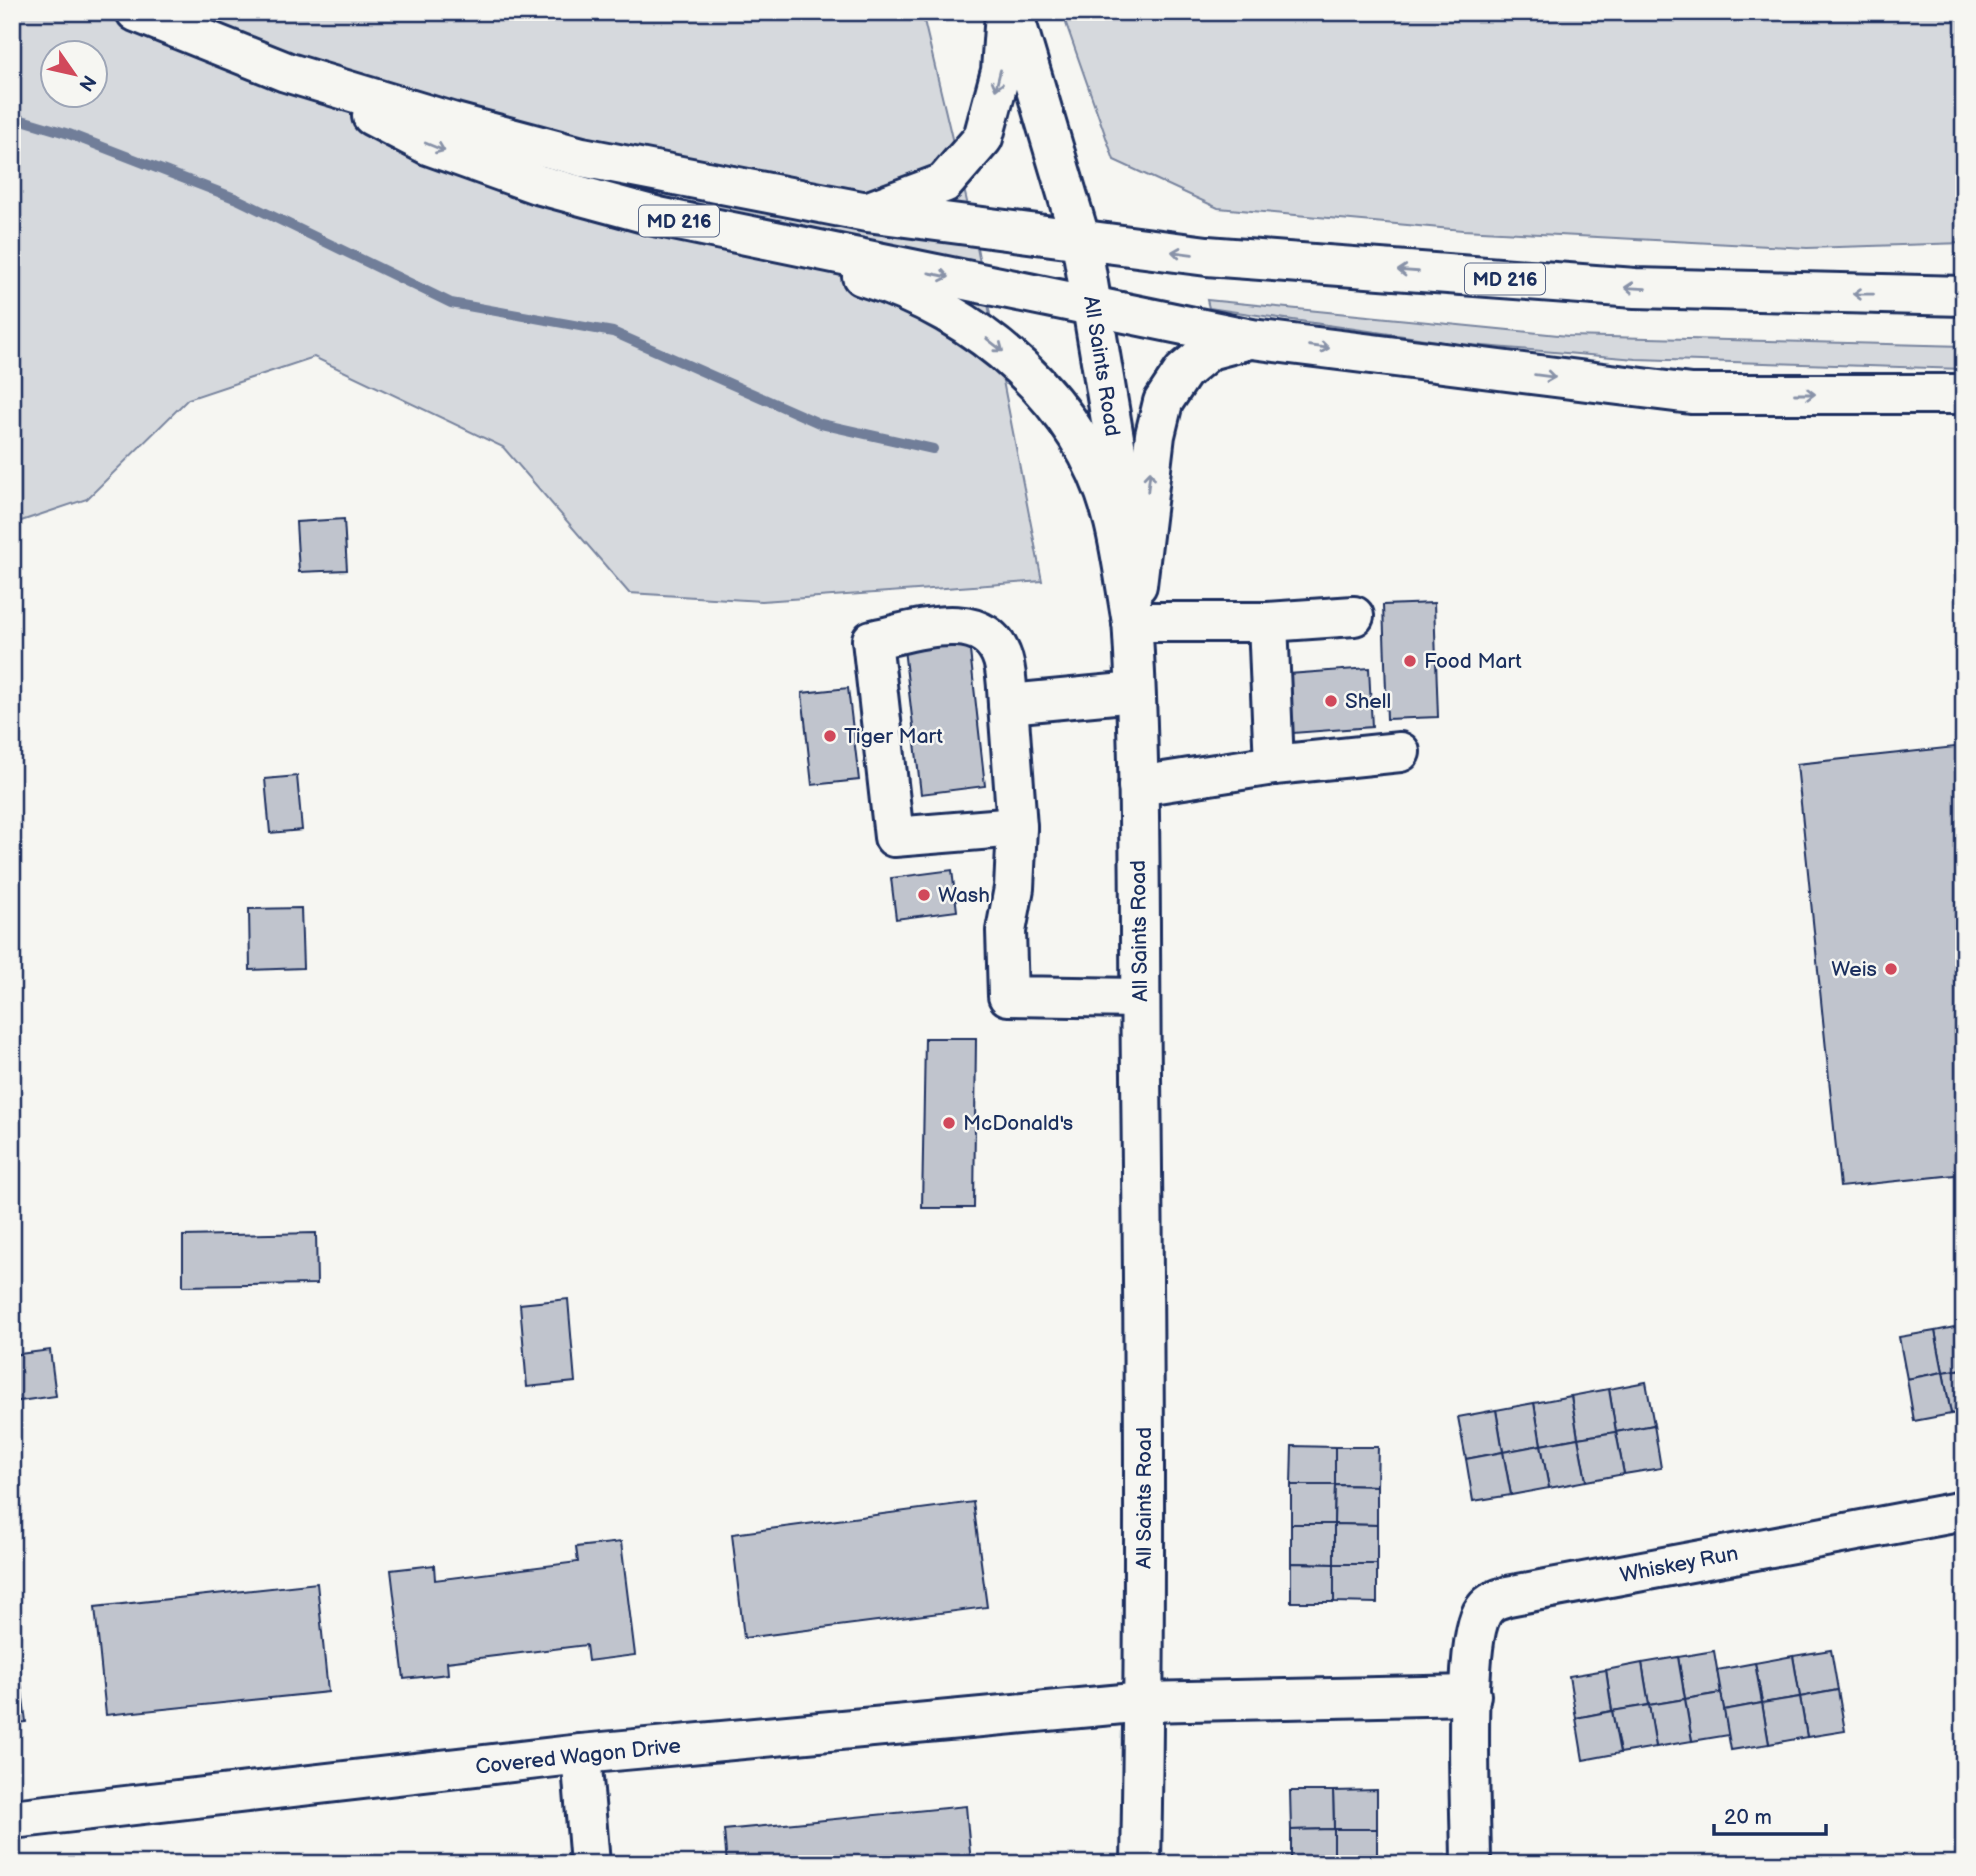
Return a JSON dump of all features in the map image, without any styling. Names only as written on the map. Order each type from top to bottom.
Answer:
[{"type":"main road","name":"MD 216","points":[[136,12],[286,72],[455,123],[582,157],[867,212],[1221,257],[1635,288],[1964,296]]},
{"type":"main road","points":[[867,212],[944,183],[983,138],[1001,71],[1005,12]]},
{"type":"main road","name":"All Saints Road","points":[[1013,12],[1081,241],[1118,462],[1132,622],[1138,786],[1140,998],[1144,1702],[1141,1864]]},
{"type":"main road","name":"MD 216","points":[[286,72],[429,145],[537,184],[659,216],[1252,339],[1691,394],[1964,394]]},
{"type":"main road","points":[[659,216],[880,282],[932,305],[981,334],[1024,369],[1064,414],[1094,468],[1113,520],[1132,622]]},
{"type":"main road","points":[[1132,622],[1155,435],[1163,402],[1182,372],[1209,350],[1252,339]]},
{"type":"main road","points":[[1132,622],[1268,622],[1354,616]]},
{"type":"main road","points":[[1268,622],[1274,765]]},
{"type":"main road","points":[[1017,827],[894,836],[872,640],[951,625],[977,629],[991,641],[1003,659],[1017,827],[1014,888],[1006,931],[1008,996],[1140,998]]},
{"type":"main road","points":[[1008,704],[1135,692]]},
{"type":"main road","points":[[1138,786],[1274,765],[1401,752]]},
{"type":"main road","name":"Whiskey Run","points":[[1471,1864],[1471,1695],[1476,1635],[1481,1615],[1490,1602],[1508,1596],[1964,1511]]},
{"type":"main road","points":[[1144,1702],[1471,1695]]},
{"type":"main road","name":"Covered Wagon Drive","points":[[12,1819],[581,1754],[1144,1702]]},
{"type":"main road","points":[[581,1754],[590,1864]]},
{"type":"shaded area","points":[[12,12],[922,12],[973,227],[1042,581],[762,601],[629,593],[503,447],[314,357],[188,399],[87,499],[12,524]]},
{"type":"shaded area","points":[[1062,12],[1964,12],[1964,243],[1807,248],[1463,230],[1218,208],[1114,160]]},
{"type":"shaded area","points":[[1207,300],[1568,336],[1964,346],[1964,369],[1636,359],[1459,344],[1209,308]]},
{"type":"building","points":[[344,519],[347,570],[299,572],[296,522]]},
{"type":"building","name":"Food Mart","points":[[1434,603],[1438,717],[1387,719],[1383,605]]},
{"type":"building","points":[[969,642],[985,786],[921,794],[904,649]]},
{"type":"building","name":"Shell","points":[[1369,668],[1372,727],[1293,733],[1289,674]]},
{"type":"building","name":"Tiger Mart","points":[[848,688],[859,780],[812,785],[802,693]]},
{"type":"building","name":"Weis","points":[[1964,746],[1964,1174],[1840,1187],[1797,764]]},
{"type":"building","points":[[297,776],[302,830],[270,833],[265,779]]},
{"type":"building","name":"Wash","points":[[952,870],[957,911],[896,919],[891,878]]},
{"type":"building","points":[[301,908],[303,968],[250,970],[249,909]]},
{"type":"building","name":"McDonald's","points":[[925,1038],[976,1038],[974,1208],[922,1208]]},
{"type":"building","points":[[316,1233],[317,1284],[183,1286],[183,1236]]},
{"type":"building","points":[[568,1299],[575,1382],[527,1387],[520,1304]]},
{"type":"building","points":[[1964,1325],[1964,1369],[1943,1372],[1935,1331]]},
{"type":"building","points":[[1935,1331],[1943,1372],[1907,1379],[1899,1337]]},
{"type":"building","points":[[50,1350],[56,1396],[12,1402],[12,1355]]},
{"type":"building","points":[[1964,1369],[1964,1412],[1951,1414],[1943,1372]]},
{"type":"building","points":[[1943,1372],[1951,1414],[1914,1421],[1907,1379]]},
{"type":"building","points":[[1646,1382],[1654,1425],[1616,1432],[1609,1389]]},
{"type":"building","points":[[1609,1389],[1616,1432],[1578,1438],[1571,1396]]},
{"type":"building","points":[[1571,1396],[1578,1438],[1541,1445],[1534,1403]]},
{"type":"building","points":[[1534,1403],[1541,1445],[1503,1452],[1496,1410]]},
{"type":"building","points":[[1496,1410],[1503,1452],[1466,1459],[1458,1417]]},
{"type":"building","points":[[1654,1425],[1661,1468],[1624,1474],[1616,1432]]},
{"type":"building","points":[[1616,1432],[1624,1474],[1586,1481],[1578,1438]]},
{"type":"building","points":[[1578,1438],[1586,1481],[1549,1488],[1541,1445]]},
{"type":"building","points":[[1541,1445],[1549,1488],[1511,1495],[1503,1452]]},
{"type":"building","points":[[1292,1446],[1335,1447],[1335,1485],[1291,1485]]},
{"type":"building","points":[[1335,1447],[1378,1447],[1377,1486],[1335,1485]]},
{"type":"building","points":[[1503,1452],[1511,1495],[1473,1501],[1466,1459]]},
{"type":"building","points":[[1291,1485],[1335,1485],[1334,1524],[1291,1524]]},
{"type":"building","points":[[1335,1485],[1377,1486],[1377,1525],[1334,1524]]},
{"type":"building","points":[[973,1502],[987,1607],[744,1638],[732,1534]]},
{"type":"building","points":[[1291,1524],[1334,1524],[1334,1564],[1291,1563]]},
{"type":"building","points":[[1334,1524],[1377,1525],[1377,1564],[1334,1564]]},
{"type":"building","points":[[621,1542],[635,1655],[588,1661],[586,1645],[447,1662],[448,1674],[404,1679],[391,1570],[434,1565],[435,1580],[578,1562],[576,1547]]},
{"type":"building","points":[[1291,1563],[1334,1564],[1334,1602],[1291,1602]]},
{"type":"building","points":[[1334,1564],[1377,1564],[1377,1603],[1334,1602]]},
{"type":"building","points":[[317,1583],[328,1692],[106,1715],[95,1607]]},
{"type":"building","points":[[12,1612],[26,1722],[12,1724]]},
{"type":"building","points":[[1831,1650],[1838,1690],[1800,1697],[1793,1656]]},
{"type":"building","points":[[1714,1651],[1721,1693],[1685,1699],[1678,1657]]},
{"type":"building","points":[[1793,1656],[1800,1697],[1762,1703],[1755,1663]]},
{"type":"building","points":[[1678,1657],[1685,1699],[1649,1705],[1642,1663]]},
{"type":"building","points":[[1642,1663],[1649,1705],[1612,1711],[1606,1670]]},
{"type":"building","points":[[1755,1663],[1762,1703],[1724,1710],[1717,1670]]},
{"type":"building","points":[[1606,1670],[1612,1711],[1576,1718],[1569,1676]]},
{"type":"building","points":[[1838,1690],[1845,1731],[1807,1737],[1800,1697]]},
{"type":"building","points":[[1721,1693],[1729,1735],[1692,1741],[1685,1699]]},
{"type":"building","points":[[1800,1697],[1807,1737],[1769,1744],[1762,1703]]},
{"type":"building","points":[[1685,1699],[1692,1741],[1656,1747],[1649,1705]]},
{"type":"building","points":[[1762,1703],[1769,1744],[1731,1750],[1724,1710]]},
{"type":"building","points":[[1649,1705],[1656,1747],[1620,1753],[1612,1711]]},
{"type":"building","points":[[1612,1711],[1620,1753],[1583,1760],[1576,1718]]},
{"type":"building","points":[[1377,1790],[1377,1829],[1334,1829],[1333,1791]]},
{"type":"building","points":[[1290,1791],[1333,1791],[1334,1829],[1291,1830]]},
{"type":"building","points":[[966,1806],[971,1864],[727,1864],[724,1830]]},
{"type":"building","points":[[1334,1829],[1377,1829],[1377,1864],[1334,1864]]},
{"type":"building","points":[[1334,1829],[1334,1864],[1291,1864],[1291,1830]]},
{"type":"waterway","points":[[12,117],[69,134],[237,199],[451,303],[613,332],[821,424],[933,449]]},
{"type":"place","name":"Food Mart","points":[[1410,661]]},
{"type":"place","name":"Shell","points":[[1331,701]]},
{"type":"place","name":"Tiger Mart","points":[[830,736]]},
{"type":"place","name":"Wash","points":[[924,895]]},
{"type":"place","name":"Weis","points":[[1891,969]]},
{"type":"place","name":"McDonald's","points":[[949,1123]]}]
